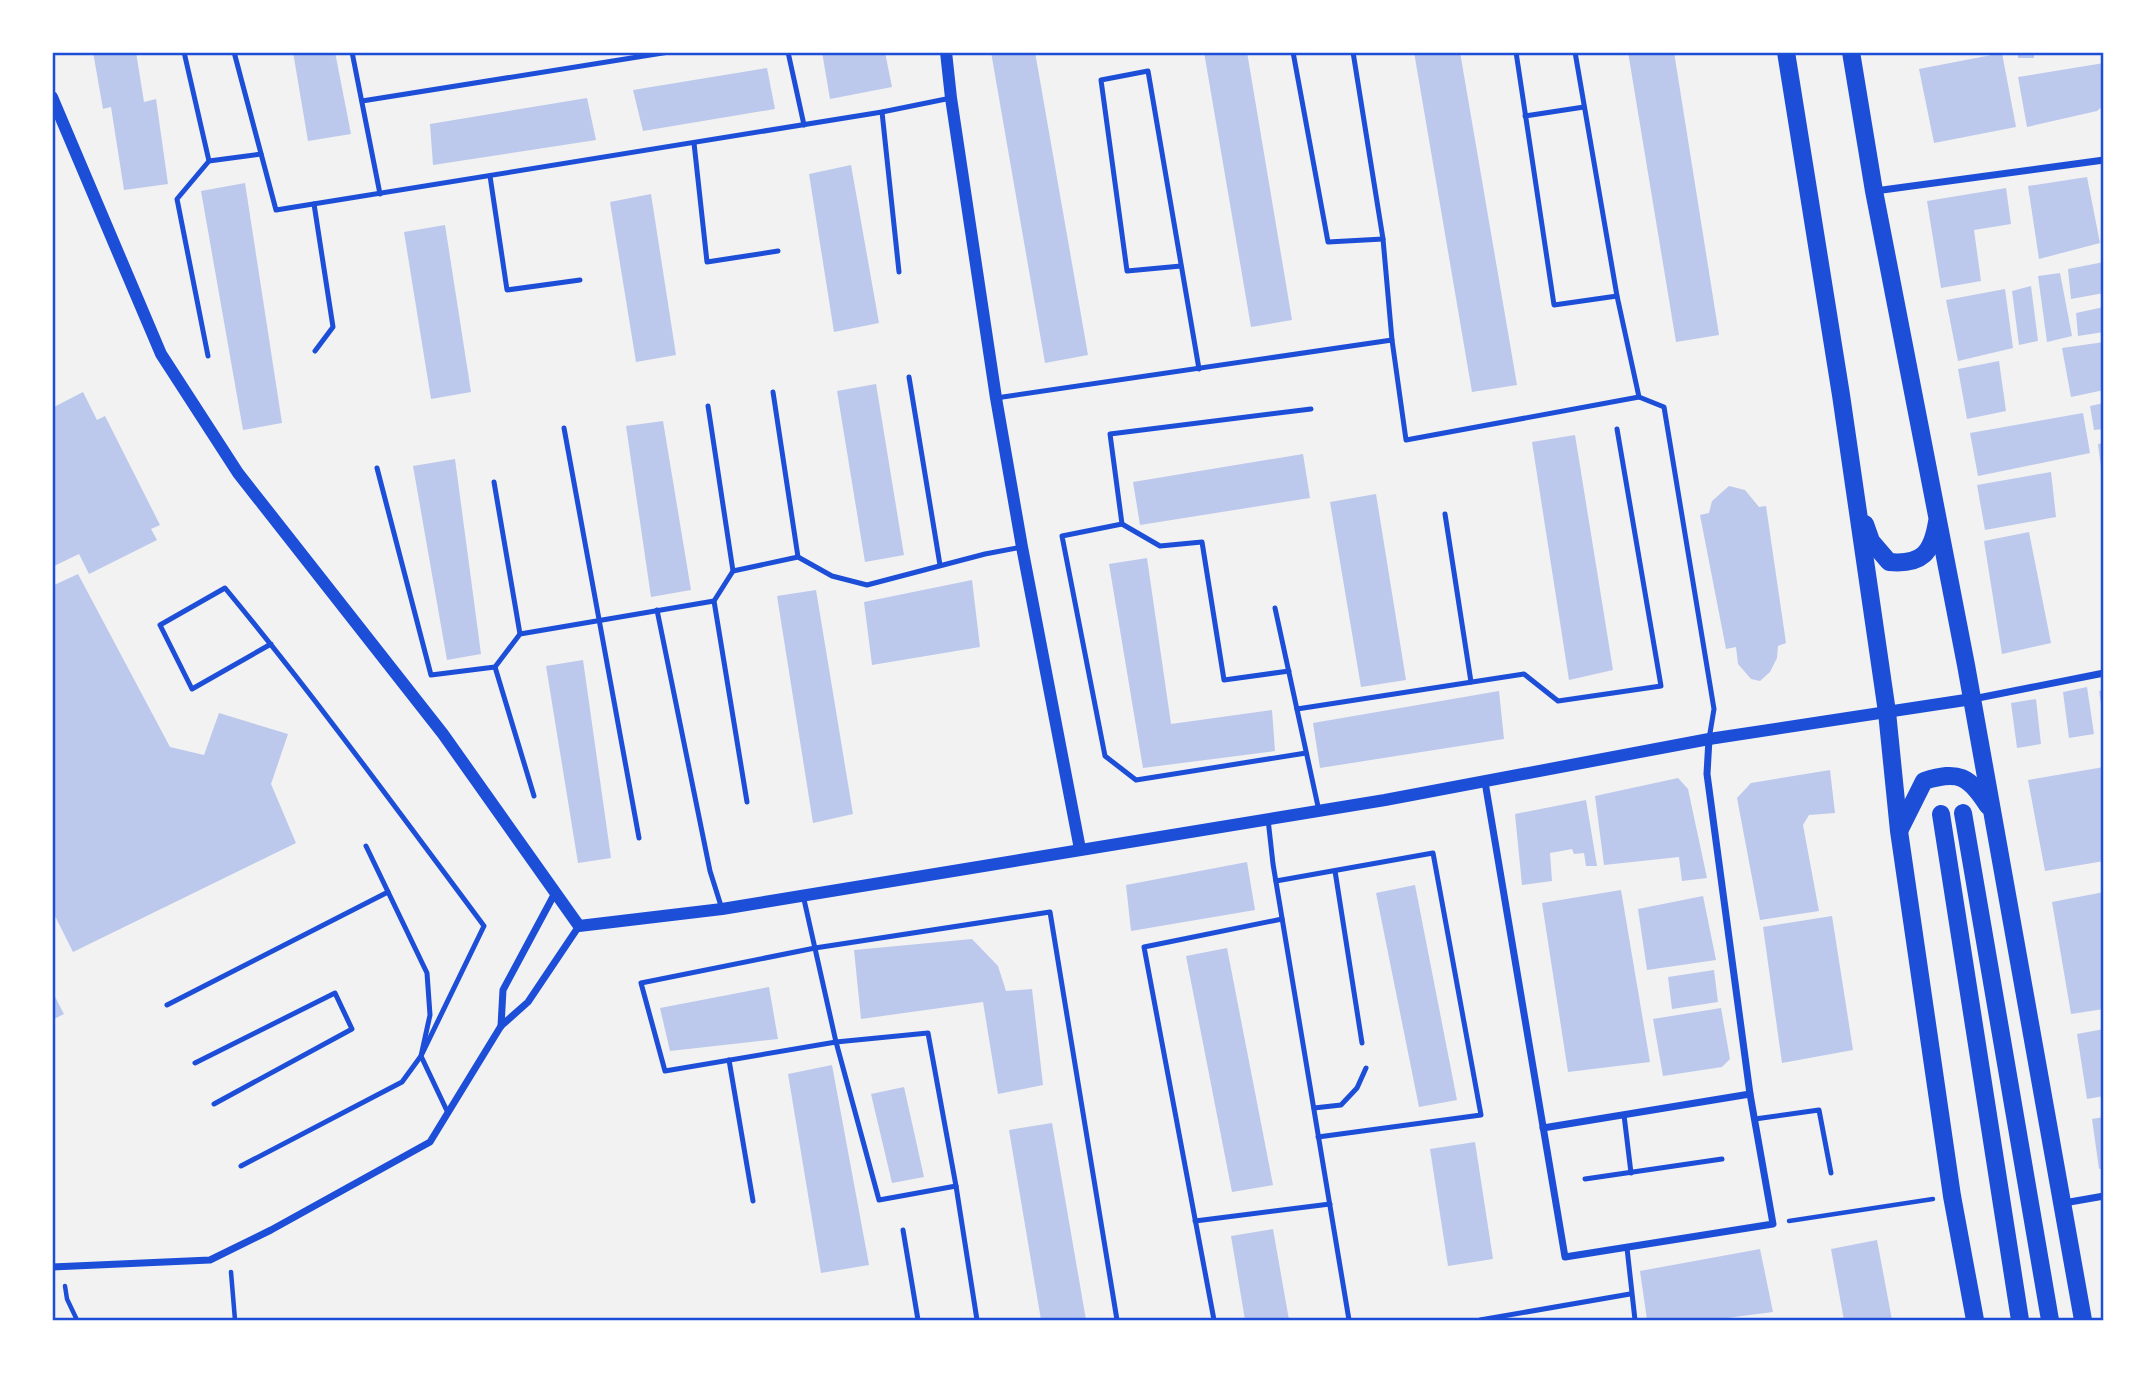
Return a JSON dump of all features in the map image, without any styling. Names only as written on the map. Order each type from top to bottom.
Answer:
[{"type":"main road","points":[[1786,52],[1857,505],[1887,712],[1899,831],[1952,1196],[1975,1321]]},
{"type":"main road","points":[[1851,52],[1874,191],[1938,514],[2084,1321]]},
{"type":"main road","points":[[1857,505],[1871,541],[1889,562],[1918,560],[1933,543],[1938,514]]},
{"type":"main road","points":[[1899,831],[1923,781],[1937,777],[1957,775],[1976,787],[1992,812]]},
{"type":"main road","points":[[1962,813],[2050,1321]]},
{"type":"main road","points":[[1941,814],[2020,1321]]},
{"type":"street","points":[[946,52],[996,398],[1080,849]]},
{"type":"street","points":[[52,97],[161,354],[238,473],[443,734],[579,926]]},
{"type":"street","points":[[1874,191],[2104,160]]},
{"type":"street","points":[[52,1267],[210,1260],[271,1230],[430,1142],[501,1026],[528,1002],[579,926],[722,909],[1268,820],[1709,739],[1972,699],[2104,673]]},
{"type":"street","points":[[1485,782],[1565,1257],[1773,1224],[1750,1094],[1707,774],[1709,739]]},
{"type":"street","points":[[501,1026],[503,990],[555,893]]},
{"type":"street","points":[[1543,1128],[1750,1094]]},
{"type":"street","points":[[2064,1203],[2104,1196]]},
{"type":"lane","points":[[184,52],[209,161]]},
{"type":"lane","points":[[234,52],[276,210],[882,113],[951,98]]},
{"type":"lane","points":[[352,52],[380,194]]},
{"type":"lane","points":[[362,101],[669,52]]},
{"type":"lane","points":[[788,52],[804,125]]},
{"type":"lane","points":[[1293,52],[1328,242],[1383,239]]},
{"type":"lane","points":[[1353,52],[1383,239],[1392,340],[1406,440],[1639,397],[1664,407],[1714,709],[1709,739]]},
{"type":"lane","points":[[1516,52],[1554,305],[1617,296]]},
{"type":"lane","points":[[1575,52],[1617,296],[1639,397]]},
{"type":"lane","points":[[1181,266],[1127,271],[1101,80],[1148,71],[1199,369]]},
{"type":"lane","points":[[1525,116],[1584,107]]},
{"type":"lane","points":[[882,113],[899,272]]},
{"type":"lane","points":[[694,143],[707,262],[778,251]]},
{"type":"lane","points":[[208,356],[177,199],[209,161],[261,154]]},
{"type":"lane","points":[[490,176],[507,290],[580,280]]},
{"type":"lane","points":[[314,204],[333,327],[315,351]]},
{"type":"lane","points":[[996,398],[1392,340]]},
{"type":"lane","points":[[909,377],[940,565]]},
{"type":"lane","points":[[773,392],[798,558]]},
{"type":"lane","points":[[708,407],[733,571],[714,601],[747,802]]},
{"type":"lane","points":[[1122,524],[1110,434],[1311,409]]},
{"type":"lane","points":[[564,428],[639,838]]},
{"type":"lane","points":[[1297,709],[1524,674],[1558,701],[1661,686],[1616,429]]},
{"type":"lane","points":[[377,468],[430,675],[495,667],[520,634],[714,601]]},
{"type":"lane","points":[[494,482],[520,634]]},
{"type":"lane","points":[[1445,514],[1471,682]]},
{"type":"lane","points":[[1289,671],[1224,680],[1202,542],[1160,546],[1122,524],[1062,536],[1105,756],[1136,780],[1306,753]]},
{"type":"lane","points":[[733,571],[798,558],[832,576],[867,585],[1022,547]]},
{"type":"lane","points":[[241,1167],[402,1082],[421,1056],[484,926],[271,644],[225,588],[160,625],[192,689],[271,644]]},
{"type":"lane","points":[[1275,608],[1318,811]]},
{"type":"lane","points":[[657,610],[710,871],[722,909]]},
{"type":"lane","points":[[495,667],[534,796]]},
{"type":"lane","points":[[1268,820],[1349,1321]]},
{"type":"lane","points":[[366,846],[427,973],[430,1015],[421,1056],[448,1113]]},
{"type":"lane","points":[[1276,881],[1433,853],[1481,1115],[1318,1137]]},
{"type":"lane","points":[[1335,871],[1362,1043]]},
{"type":"lane","points":[[167,1005],[388,892]]},
{"type":"lane","points":[[803,895],[836,1042],[879,1200],[956,1186]]},
{"type":"lane","points":[[977,1321],[928,1033],[836,1042],[665,1071],[641,983],[815,948],[1050,912],[1118,1321]]},
{"type":"lane","points":[[1214,1321],[1144,947],[1282,919]]},
{"type":"lane","points":[[195,1063],[335,993],[352,1030],[214,1104]]},
{"type":"lane","points":[[729,1060],[753,1201]]},
{"type":"lane","points":[[1314,1108],[1341,1105],[1357,1088],[1366,1068]]},
{"type":"lane","points":[[1755,1119],[1819,1110],[1831,1173]]},
{"type":"lane","points":[[1624,1115],[1631,1173]]},
{"type":"lane","points":[[1585,1179],[1722,1158]]},
{"type":"lane","points":[[1195,1221],[1330,1204]]},
{"type":"lane","points":[[903,1230],[918,1321]]},
{"type":"lane","points":[[1627,1248],[1634,1321]]},
{"type":"lane","points":[[1480,1321],[1630,1294]]},
{"type":"path","points":[[1771,1224],[1952,1196]]},
{"type":"path","points":[[231,1272],[234,1321]]},
{"type":"path","points":[[65,1286],[67,1299],[77,1321]]},
{"type":"building","points":[[93,52],[136,52],[144,102],[156,99],[168,184],[124,190],[111,107],[103,109]]},
{"type":"building","points":[[293,52],[335,52],[351,134],[308,141]]},
{"type":"building","points":[[822,52],[885,52],[892,87],[830,99]]},
{"type":"building","points":[[991,52],[1035,52],[1088,355],[1045,363]]},
{"type":"building","points":[[1204,52],[1247,52],[1292,320],[1251,327]]},
{"type":"building","points":[[1414,52],[1460,52],[1517,385],[1472,392]]},
{"type":"building","points":[[1628,52],[1674,52],[1719,335],[1676,342]]},
{"type":"building","points":[[2018,52],[2034,52],[2034,58],[2018,58]]},
{"type":"building","points":[[2002,53],[2016,127],[1934,143],[1919,69]]},
{"type":"building","points":[[2104,63],[2104,105],[2097,111],[2027,127],[2018,77]]},
{"type":"building","points":[[767,68],[775,109],[643,131],[633,90]]},
{"type":"building","points":[[587,98],[596,140],[433,165],[430,124]]},
{"type":"building","points":[[851,165],[879,323],[834,332],[809,174]]},
{"type":"building","points":[[2087,177],[2100,243],[2039,259],[2028,186]]},
{"type":"building","points":[[245,183],[282,423],[243,430],[201,191]]},
{"type":"building","points":[[2006,188],[2011,224],[1974,230],[1981,281],[1941,288],[1927,201]]},
{"type":"building","points":[[651,194],[676,355],[636,362],[610,202]]},
{"type":"building","points":[[445,225],[471,392],[431,399],[404,232]]},
{"type":"building","points":[[2104,262],[2104,293],[2071,299],[2068,269]]},
{"type":"building","points":[[2060,273],[2072,336],[2047,342],[2038,276]]},
{"type":"building","points":[[2031,286],[2038,341],[2019,345],[2012,291]]},
{"type":"building","points":[[2005,289],[2013,348],[1958,361],[1946,300]]},
{"type":"building","points":[[2104,307],[2104,332],[2078,336],[2076,313]]},
{"type":"building","points":[[2104,342],[2104,390],[2071,397],[2062,348]]},
{"type":"building","points":[[1999,361],[2006,411],[1967,419],[1958,369]]},
{"type":"building","points":[[876,384],[904,555],[865,562],[837,391]]},
{"type":"building","points":[[83,392],[97,420],[105,416],[160,525],[151,529],[157,540],[89,574],[79,554],[52,567],[52,408]]},
{"type":"building","points":[[2104,403],[2104,429],[2094,430],[2090,406]]},
{"type":"building","points":[[2083,413],[2090,453],[1978,476],[1970,433]]},
{"type":"building","points":[[663,421],[691,590],[651,597],[626,426]]},
{"type":"building","points":[[1575,435],[1613,670],[1569,680],[1532,442]]},
{"type":"building","points":[[2104,443],[2104,475],[2102,475],[2098,444]]},
{"type":"building","points":[[1303,454],[1310,498],[1140,525],[1133,482]]},
{"type":"building","points":[[455,459],[481,654],[447,660],[413,466]]},
{"type":"building","points":[[2051,472],[2056,517],[1985,530],[1977,485]]},
{"type":"building","points":[[1729,486],[1745,490],[1759,507],[1766,506],[1786,643],[1778,646],[1777,658],[1770,672],[1760,681],[1751,679],[1738,664],[1736,647],[1726,649],[1700,515],[1709,513],[1712,501]]},
{"type":"building","points":[[1376,494],[1406,680],[1361,687],[1330,502]]},
{"type":"building","points":[[2029,532],[2051,643],[2002,654],[1984,541]]},
{"type":"building","points":[[1147,558],[1171,724],[1272,710],[1275,751],[1143,768],[1109,564]]},
{"type":"building","points":[[78,574],[170,747],[204,755],[219,713],[288,734],[271,784],[296,843],[73,952],[52,910],[52,586]]},
{"type":"building","points":[[972,580],[980,647],[872,665],[864,602]]},
{"type":"building","points":[[816,590],[853,814],[813,823],[777,596]]},
{"type":"building","points":[[583,660],[611,858],[578,863],[546,666]]},
{"type":"building","points":[[2087,687],[2094,734],[2069,738],[2063,692]]},
{"type":"building","points":[[2104,690],[2104,711],[2102,711],[2099,691]]},
{"type":"building","points":[[1499,691],[1504,739],[1320,768],[1313,723]]},
{"type":"building","points":[[2036,699],[2041,744],[2017,748],[2011,703]]},
{"type":"building","points":[[2104,767],[2104,861],[2045,871],[2028,780]]},
{"type":"building","points":[[1830,770],[1835,813],[1809,815],[1803,825],[1819,911],[1760,920],[1737,798],[1751,783]]},
{"type":"building","points":[[1678,778],[1688,789],[1707,878],[1682,881],[1679,857],[1604,865],[1595,796]]},
{"type":"building","points":[[1586,800],[1597,866],[1586,866],[1584,853],[1574,854],[1572,849],[1550,853],[1552,881],[1522,885],[1515,814]]},
{"type":"building","points":[[1247,862],[1255,910],[1131,931],[1126,885]]},
{"type":"building","points":[[1415,885],[1457,1100],[1419,1107],[1376,893]]},
{"type":"building","points":[[1621,890],[1650,1062],[1568,1072],[1542,903]]},
{"type":"building","points":[[2104,892],[2104,1009],[2071,1014],[2052,902]]},
{"type":"building","points":[[1703,896],[1716,960],[1647,970],[1638,909]]},
{"type":"building","points":[[1832,916],[1853,1050],[1782,1063],[1763,927]]},
{"type":"building","points":[[972,939],[998,966],[1006,991],[1032,989],[1043,1085],[998,1094],[983,1002],[861,1019],[854,950]]},
{"type":"building","points":[[1227,948],[1273,1185],[1232,1192],[1186,956]]},
{"type":"building","points":[[1714,970],[1718,1002],[1672,1009],[1668,977]]},
{"type":"building","points":[[769,987],[778,1039],[670,1051],[660,1008]]},
{"type":"building","points":[[52,991],[64,1014],[52,1020]]},
{"type":"building","points":[[1721,1008],[1730,1059],[1722,1067],[1663,1076],[1653,1019]]},
{"type":"building","points":[[2104,1029],[2104,1096],[2087,1099],[2077,1034]]},
{"type":"building","points":[[832,1065],[869,1265],[821,1273],[788,1074]]},
{"type":"building","points":[[904,1087],[924,1177],[892,1183],[871,1094]]},
{"type":"building","points":[[2104,1117],[2104,1168],[2099,1169],[2092,1119]]},
{"type":"building","points":[[1052,1123],[1086,1320],[1041,1320],[1009,1130]]},
{"type":"building","points":[[1475,1142],[1493,1259],[1448,1266],[1430,1149]]},
{"type":"building","points":[[1273,1229],[1289,1320],[1245,1320],[1231,1236]]},
{"type":"building","points":[[1877,1240],[1892,1320],[1844,1320],[1831,1249]]},
{"type":"building","points":[[1760,1249],[1773,1312],[1711,1320],[1647,1320],[1640,1271]]}]
